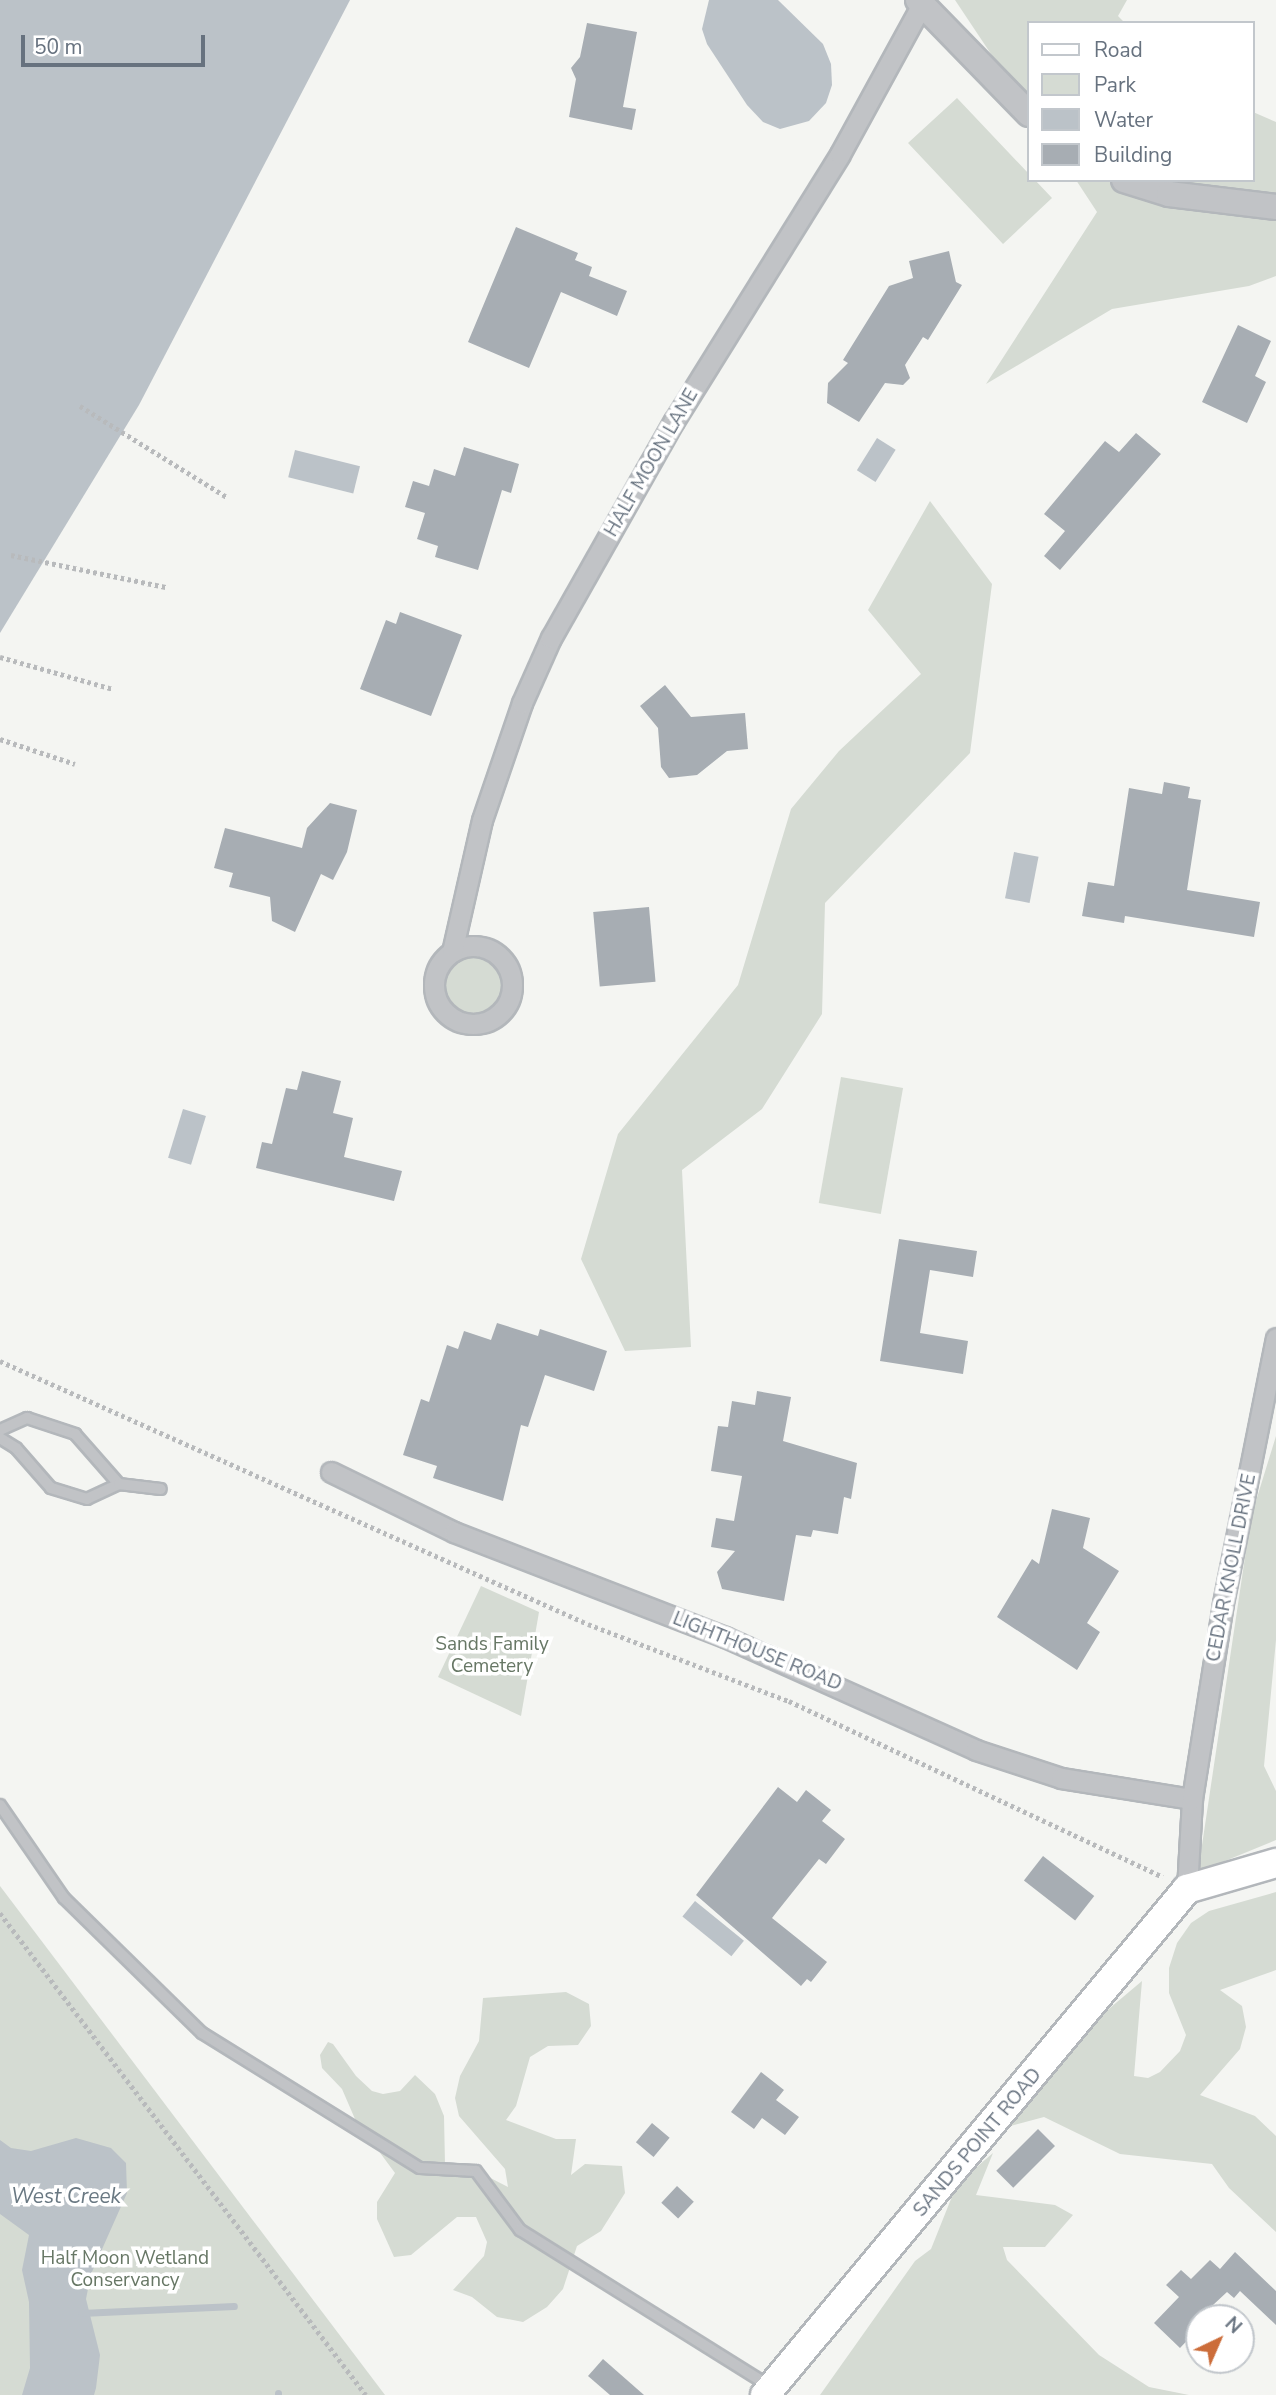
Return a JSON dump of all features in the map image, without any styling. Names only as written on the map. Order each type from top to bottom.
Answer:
[{"type":"main road","points":[[1187,1889],[1276,1863]]},
{"type":"main road","name":"SANDS POINT ROAD","points":[[769,2391],[1187,1889]]},
{"type":"street","points":[[920,2],[1028,113]]},
{"type":"street","name":"HALF MOON LANE","points":[[452,952],[476,946],[499,957],[507,967],[512,991],[500,1013],[490,1021],[465,1024],[442,1010],[436,999],[436,973],[452,952],[482,820],[522,703],[551,638],[674,421],[841,154],[920,2]]},
{"type":"street","points":[[1131,182],[1170,194],[1276,207]]},
{"type":"street","name":"CEDAR KNOLL DRIVE","points":[[1192,1799],[1223,1603],[1276,1338]]},
{"type":"street","name":"LIGHTHOUSE ROAD","points":[[331,1472],[454,1532],[726,1637],[976,1750],[1061,1778],[1192,1799]]},
{"type":"street","points":[[1187,1889],[1192,1799]]},
{"type":"lane","points":[[0,1430],[27,1418],[75,1434],[119,1483]]},
{"type":"lane","points":[[0,1438],[16,1448],[51,1488],[87,1499],[119,1483],[161,1489]]},
{"type":"lane","points":[[0,1805],[64,1898],[202,2033],[420,2168],[476,2171],[520,2230],[769,2391]]},
{"type":"path","points":[[80,407],[227,497]]},
{"type":"path","points":[[11,555],[166,587]]},
{"type":"path","points":[[0,657],[113,689]]},
{"type":"path","points":[[0,739],[75,764]]},
{"type":"path","points":[[0,1361],[576,1618],[789,1701],[1187,1889]]},
{"type":"path","points":[[0,1913],[366,2395]]},
{"type":"green space","points":[[955,0],[1127,0],[1118,16],[1123,21],[1028,21],[1028,110]]},
{"type":"green space","points":[[957,98],[1028,173],[1028,182],[1037,182],[1052,198],[1003,244],[908,143]]},
{"type":"green space","points":[[1255,113],[1276,122],[1276,276],[1249,286],[1112,309],[986,384],[1097,212],[1077,182],[1255,182]]},
{"type":"green space","points":[[930,501],[992,584],[970,753],[825,903],[822,1014],[762,1109],[682,1170],[691,1347],[625,1351],[581,1259],[618,1134],[738,985],[791,809],[839,751],[921,674],[868,610]]},
{"type":"green space","points":[[466,955],[478,955],[497,968],[502,985],[500,997],[489,1010],[478,1015],[466,1015],[447,1002],[442,991],[442,979],[455,960]]},
{"type":"green space","points":[[841,1077],[903,1088],[881,1214],[819,1203]]},
{"type":"green space","points":[[1276,1436],[1276,1640],[1264,1766],[1276,1791],[1276,1840],[1198,1872],[1251,1517]]},
{"type":"green space","name":"Sands Family Cemetery","points":[[481,1586],[539,1612],[521,1716],[438,1677]]},
{"type":"green space","name":"Half Moon Wetland Conservancy","points":[[0,1886],[385,2395],[0,2395]]},
{"type":"green space","points":[[1276,1892],[1276,1970],[1220,1990],[1242,2006],[1246,2027],[1240,2049],[1200,2095],[1255,2116],[1276,2136],[1276,2232],[1229,2188],[1212,2164],[1120,2154],[1044,2117],[1010,2126],[1104,2013],[1142,1981],[1134,2076],[1148,2078],[1160,2072],[1180,2051],[1186,2035],[1169,1993],[1169,1968],[1177,1943],[1191,1923],[1209,1911]]},
{"type":"green space","points":[[566,1992],[589,2004],[591,2026],[578,2045],[548,2046],[530,2057],[516,2106],[506,2120],[556,2139],[576,2139],[571,2175],[585,2164],[622,2166],[625,2193],[601,2231],[577,2246],[563,2289],[547,2307],[523,2322],[497,2317],[472,2297],[453,2290],[484,2256],[487,2242],[476,2217],[457,2217],[411,2255],[394,2257],[377,2219],[377,2202],[395,2173],[355,2119],[342,2089],[322,2068],[320,2055],[328,2042],[333,2044],[356,2076],[372,2091],[383,2094],[400,2091],[415,2075],[435,2094],[444,2116],[445,2164],[469,2167],[508,2187],[505,2169],[459,2116],[455,2098],[460,2076],[479,2041],[483,1998]]},
{"type":"green space","points":[[993,2153],[976,2195],[1055,2205],[1073,2215],[1045,2247],[1003,2247],[1007,2260],[1099,2355],[1149,2387],[1189,2395],[820,2395],[915,2261],[931,2249],[957,2184]]},
{"type":"water","points":[[0,0],[350,0],[139,405],[0,633]]},
{"type":"water","points":[[709,0],[778,0],[823,44],[831,64],[832,85],[826,103],[809,121],[780,129],[763,122],[747,105],[707,44],[702,29]]},
{"type":"water","points":[[877,438],[896,450],[876,482],[857,470]]},
{"type":"water","points":[[295,450],[360,466],[353,493],[288,477]]},
{"type":"water","points":[[1014,852],[1039,857],[1030,903],[1005,898]]},
{"type":"water","points":[[183,1109],[206,1116],[191,1165],[168,1158]]},
{"type":"water","points":[[695,1901],[744,1941],[731,1956],[682,1917]]},
{"type":"water","name":"West Creek","points":[[76,2138],[111,2148],[126,2163],[127,2193],[91,2274],[86,2299],[100,2355],[96,2388],[94,2395],[22,2395],[30,2368],[29,2302],[22,2270],[29,2235],[0,2214],[0,2140],[11,2148],[31,2151]]},
{"type":"building","points":[[587,23],[637,32],[623,107],[636,109],[632,130],[569,117],[576,79],[571,68],[580,57]]},
{"type":"building","points":[[516,227],[578,253],[575,260],[592,267],[589,276],[627,291],[617,316],[561,292],[529,368],[468,342]]},
{"type":"building","points":[[949,251],[956,282],[962,285],[928,340],[923,337],[905,365],[910,378],[903,385],[885,383],[859,422],[827,403],[828,383],[848,363],[843,360],[889,286],[913,278],[909,261]]},
{"type":"building","points":[[1238,325],[1271,341],[1255,376],[1266,382],[1247,423],[1202,402]]},
{"type":"building","points":[[1136,433],[1161,454],[1060,570],[1044,556],[1065,531],[1044,514],[1105,441],[1119,452]]},
{"type":"building","points":[[464,447],[519,464],[511,493],[502,490],[478,570],[435,557],[438,546],[417,539],[425,513],[405,507],[413,481],[429,486],[434,469],[455,476]]},
{"type":"building","points":[[400,612],[462,635],[431,716],[360,689],[386,620],[396,624]]},
{"type":"building","points":[[665,685],[691,717],[745,713],[748,749],[727,751],[697,775],[669,778],[661,767],[658,728],[640,706]]},
{"type":"building","points":[[1164,782],[1190,787],[1188,798],[1201,800],[1187,890],[1260,902],[1254,937],[1125,916],[1124,923],[1082,916],[1088,882],[1114,886],[1129,788],[1162,794]]},
{"type":"building","points":[[330,803],[357,810],[347,852],[333,880],[321,874],[295,932],[272,921],[270,897],[229,887],[233,873],[214,868],[225,828],[302,848],[307,828]]},
{"type":"building","points":[[649,907],[656,982],[600,987],[593,912]]},
{"type":"building","points":[[302,1071],[341,1081],[333,1113],[353,1118],[344,1157],[402,1171],[394,1201],[256,1168],[262,1142],[272,1144],[286,1088],[297,1090]]},
{"type":"building","points":[[899,1239],[977,1251],[973,1277],[930,1270],[920,1333],[968,1341],[963,1374],[880,1361]]},
{"type":"building","points":[[497,1323],[538,1336],[540,1329],[607,1351],[594,1391],[545,1375],[528,1427],[521,1425],[503,1501],[433,1478],[437,1466],[403,1455],[421,1399],[429,1402],[447,1345],[458,1349],[464,1331],[491,1340]]},
{"type":"building","points":[[757,1391],[791,1397],[783,1441],[857,1463],[851,1499],[844,1497],[838,1534],[813,1530],[811,1537],[796,1535],[784,1601],[722,1589],[717,1572],[735,1551],[711,1547],[716,1518],[734,1521],[742,1476],[711,1471],[718,1426],[728,1427],[732,1401],[755,1405]]},
{"type":"building","points":[[1052,1509],[1090,1518],[1083,1548],[1119,1571],[1087,1623],[1100,1632],[1077,1670],[997,1617],[1032,1559],[1039,1564]]},
{"type":"building","points":[[778,1787],[797,1802],[806,1790],[831,1810],[822,1821],[845,1839],[826,1864],[819,1859],[772,1918],[827,1962],[811,1982],[807,1979],[801,1986],[696,1895]]},
{"type":"building","points":[[1043,1856],[1094,1896],[1075,1920],[1024,1880]]},
{"type":"building","points":[[761,2072],[784,2090],[776,2100],[799,2117],[785,2135],[762,2118],[754,2129],[731,2112]]},
{"type":"building","points":[[652,2123],[670,2138],[654,2157],[636,2142]]},
{"type":"building","points":[[1038,2129],[1055,2146],[1013,2188],[996,2171]]},
{"type":"building","points":[[677,2186],[694,2202],[678,2219],[661,2203]]},
{"type":"building","points":[[1235,2252],[1276,2291],[1276,2325],[1240,2291],[1234,2298],[1227,2292],[1214,2304],[1185,2304],[1185,2343],[1180,2348],[1154,2323],[1179,2297],[1166,2285],[1181,2270],[1191,2279],[1210,2260],[1220,2269]]},
{"type":"building","points":[[603,2359],[644,2395],[610,2395],[588,2376]]},
{"type":"waterway","points":[[81,2313],[234,2306]]}]
